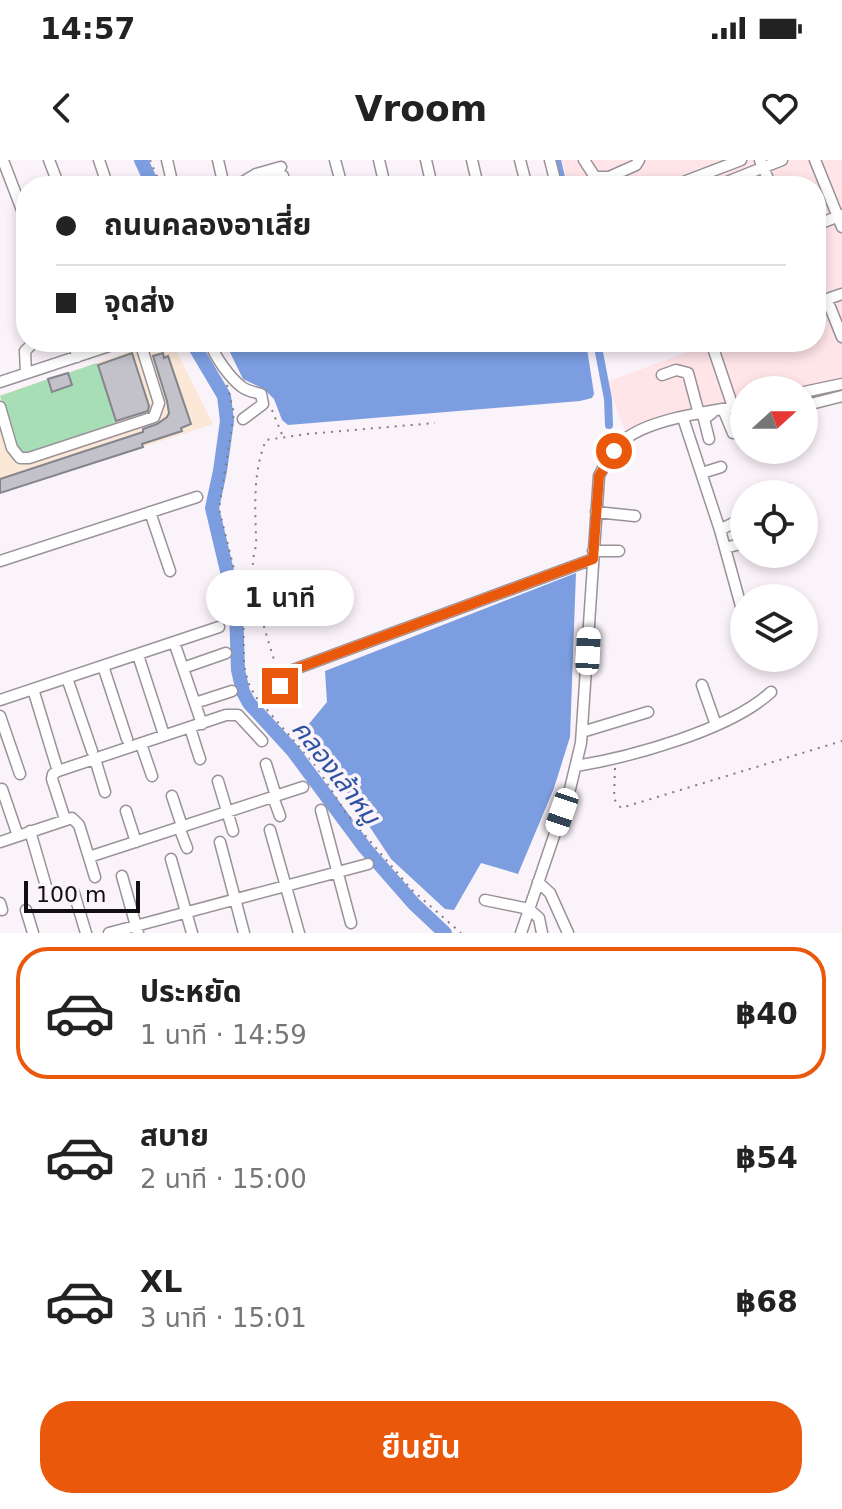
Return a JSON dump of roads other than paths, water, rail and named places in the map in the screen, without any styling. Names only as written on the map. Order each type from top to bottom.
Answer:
[{"type":"street","points":[[550,160],[554,176]]},
{"type":"street","points":[[619,176],[639,160]]},
{"type":"street","points":[[699,176],[741,160]]},
{"type":"street","points":[[737,176],[762,164],[782,160]]},
{"type":"street","points":[[5,162],[16,193]]},
{"type":"street","points":[[826,185],[841,219]]},
{"type":"street","points":[[830,307],[842,337]]},
{"type":"street","points":[[25,352],[26,373]]},
{"type":"street","points":[[76,352],[77,357]]},
{"type":"street","points":[[0,382],[92,352]]},
{"type":"street","points":[[0,407],[12,448],[20,458],[29,458],[154,417],[159,403],[143,352]]},
{"type":"street","points":[[214,352],[244,389],[261,394],[264,399],[263,404],[243,419]]},
{"type":"street","points":[[714,352],[728,408]]},
{"type":"street","points":[[662,375],[676,370],[688,373],[699,414]]},
{"type":"street","points":[[818,389],[842,384]]},
{"type":"street","points":[[818,402],[842,396]]},
{"type":"street","points":[[521,933],[576,766],[582,732],[599,476],[625,439],[645,429],[728,408]]},
{"type":"street","points":[[709,439],[704,419],[728,408]]},
{"type":"street","points":[[683,418],[735,584]]},
{"type":"street","points":[[702,473],[721,467]]},
{"type":"street","points":[[0,561],[197,497]]},
{"type":"street","points":[[150,512],[170,571]]},
{"type":"street","points":[[596,512],[635,516]]},
{"type":"street","points":[[720,530],[730,525]]},
{"type":"street","points":[[725,548],[730,547]]},
{"type":"street","points":[[279,680],[593,555],[619,551]]},
{"type":"street","points":[[0,700],[219,627]]},
{"type":"street","points":[[174,642],[202,724]]},
{"type":"street","points":[[183,668],[226,653]]},
{"type":"street","points":[[138,655],[163,732]]},
{"type":"street","points":[[103,666],[127,739]]},
{"type":"street","points":[[67,678],[105,792]]},
{"type":"street","points":[[702,685],[716,725]]},
{"type":"street","points":[[33,689],[56,765]]},
{"type":"street","points":[[195,703],[232,691]]},
{"type":"street","points":[[576,766],[614,759],[716,725],[743,713],[771,692]]},
{"type":"street","points":[[582,732],[648,712]]},
{"type":"street","points":[[65,819],[53,774],[93,755],[141,744],[226,715],[238,715],[262,741]]},
{"type":"street","points":[[0,716],[20,774]]},
{"type":"street","points":[[190,728],[200,759]]},
{"type":"street","points":[[141,744],[152,776]]},
{"type":"street","points":[[266,764],[280,816]]},
{"type":"street","points":[[218,781],[233,831]]},
{"type":"street","points":[[89,857],[303,787]]},
{"type":"street","points":[[2,789],[18,836]]},
{"type":"street","points":[[172,796],[187,848]]},
{"type":"street","points":[[321,810],[351,923]]},
{"type":"street","points":[[126,811],[136,842]]},
{"type":"street","points":[[0,842],[72,818],[79,825],[95,877]]},
{"type":"street","points":[[270,830],[299,933]]},
{"type":"street","points":[[30,831],[48,893]]},
{"type":"street","points":[[220,842],[244,933]]},
{"type":"street","points":[[171,859],[192,933]]},
{"type":"street","points":[[109,933],[136,929],[186,912],[368,864]]},
{"type":"street","points":[[122,876],[136,929]]},
{"type":"street","points":[[538,882],[550,893],[568,933]]},
{"type":"street","points":[[74,893],[86,933]]},
{"type":"street","points":[[485,900],[529,909],[539,918],[542,933]]},
{"type":"street","points":[[26,910],[33,933]]},
{"type":"water","points":[[230,352],[588,352],[594,394],[592,398],[580,401],[288,425],[282,420],[274,399],[264,389],[243,379]]},
{"type":"water","points":[[576,573],[570,737],[554,788],[518,874],[481,863],[454,910],[445,909],[391,859],[313,741],[308,725],[327,702],[325,671]]},
{"type":"waterway","name":"คลองเล้าหมู","points":[[141,160],[148,176]]},
{"type":"waterway","points":[[557,160],[561,176]]},
{"type":"waterway","name":"คลองเล้าหมู","points":[[198,352],[224,396],[227,421],[212,508],[236,609],[238,670],[243,692],[249,703],[293,751],[365,848],[414,904],[445,933]]},
{"type":"waterway","points":[[599,352],[608,399],[609,425]]}]
